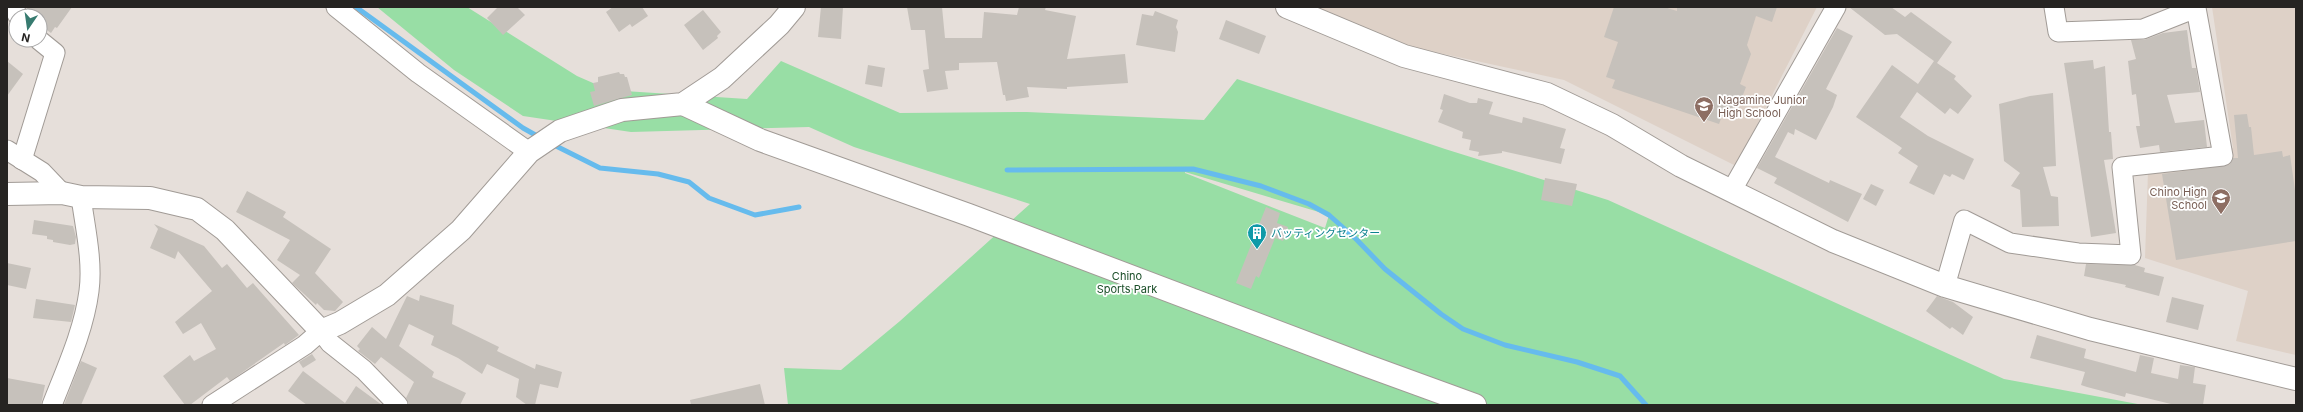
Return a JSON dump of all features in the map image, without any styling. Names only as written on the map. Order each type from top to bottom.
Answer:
[{"type":"street","points":[[336,7],[418,73],[529,152]]},
{"type":"street","points":[[212,405],[305,345],[320,331],[340,323],[387,295],[461,230],[529,152],[560,131],[622,110],[683,104],[722,78],[745,58],[779,25],[794,7]]},
{"type":"street","points":[[1287,7],[1404,56],[1547,94],[1612,125],[1682,166],[1833,241],[1944,286],[2090,329],[2296,378]]},
{"type":"street","points":[[1732,190],[1836,7]]},
{"type":"street","points":[[1944,286],[1964,220],[2010,243],[2078,253],[2131,255],[2122,167],[2223,156],[2196,8],[2143,29],[2058,32],[2054,7]]},
{"type":"street","points":[[48,47],[55,53],[15,155],[42,172],[72,195],[90,271],[89,292],[74,347],[52,405]]},
{"type":"street","points":[[683,104],[760,140],[984,220],[1365,365],[1475,405]]},
{"type":"street","points":[[7,194],[150,198],[197,209],[225,230],[330,343],[364,370],[398,405]]},
{"type":"shaded area","name":"Nagamine Junior High School","points":[[1308,7],[1817,7],[1736,166],[1564,80],[1416,48]]},
{"type":"shaded area","name":"Chino High School","points":[[2212,7],[2296,7],[2296,355],[2236,341],[2248,291],[2145,258],[2148,172],[2233,148]]},
{"type":"green space","name":"Chino Sports Park","points":[[377,7],[467,7],[577,76],[609,90],[747,99],[781,61],[900,113],[1027,112],[1204,120],[1237,79],[1445,149],[1608,200],[2004,379],[2143,405],[788,405],[784,368],[841,370],[900,321],[1030,204],[854,147],[809,127],[631,132],[523,116],[454,70]],"holes":[[[1185,172],[1329,215],[1325,228]]]},
{"type":"building","points":[[26,7],[72,7],[57,28],[55,27],[51,33],[48,31],[48,8]]},
{"type":"building","points":[[498,7],[517,7],[525,15],[503,35],[487,18]]},
{"type":"building","points":[[613,7],[642,7],[648,16],[632,27],[630,24],[619,32],[606,12]]},
{"type":"building","points":[[821,7],[843,7],[841,39],[818,37]]},
{"type":"building","points":[[907,7],[942,7],[945,38],[982,38],[984,12],[1017,15],[1019,7],[1046,7],[1045,10],[1076,16],[1067,59],[1125,54],[1128,83],[1067,87],[1067,89],[1027,87],[1029,97],[1006,101],[1005,95],[1003,95],[997,62],[959,63],[959,70],[945,71],[948,89],[927,92],[923,70],[929,69],[925,30],[911,30]]},
{"type":"building","points":[[1614,7],[1664,7],[1677,11],[1677,7],[1777,7],[1772,22],[1756,16],[1747,45],[1751,54],[1740,84],[1746,87],[1741,100],[1736,98],[1731,112],[1722,116],[1719,124],[1612,88],[1615,80],[1606,77],[1618,42],[1604,37]]},
{"type":"building","points":[[1849,7],[1891,7],[1905,17],[1911,12],[1952,42],[1937,63],[1956,76],[1954,79],[1972,96],[1958,114],[1950,108],[1945,114],[1917,92],[1900,117],[1928,136],[1974,159],[1964,180],[1952,174],[1950,177],[1944,174],[1934,195],[1909,183],[1918,166],[1898,153],[1902,148],[1856,117],[1892,65],[1918,84],[1934,61],[1897,34],[1885,35]]},
{"type":"building","points":[[703,10],[721,32],[717,36],[718,38],[703,50],[684,25]]},
{"type":"building","points":[[1155,11],[1178,20],[1176,27],[1178,32],[1175,52],[1136,45],[1142,14],[1153,16]]},
{"type":"building","points":[[1226,20],[1266,36],[1259,54],[1219,39]]},
{"type":"building","points":[[1837,28],[1853,36],[1826,89],[1837,95],[1833,107],[1816,140],[1795,129],[1794,135],[1788,132],[1775,157],[1829,183],[1830,180],[1862,194],[1848,222],[1774,183],[1777,178],[1757,168]]},
{"type":"building","points":[[2187,30],[2192,68],[2196,68],[2200,92],[2167,95],[2175,123],[2204,120],[2207,147],[2160,152],[2159,145],[2140,148],[2136,126],[2140,126],[2136,94],[2132,95],[2128,61],[2136,59],[2131,40],[2144,40],[2163,33]]},
{"type":"building","points":[[2093,60],[2094,69],[2105,66],[2109,132],[2111,132],[2113,159],[2104,160],[2116,233],[2091,237],[2064,63]]},
{"type":"building","points":[[7,61],[23,74],[7,96]]},
{"type":"building","points":[[868,65],[885,68],[882,87],[865,84]]},
{"type":"building","points":[[619,72],[627,77],[632,95],[594,106],[590,92],[595,91],[593,83],[598,82],[598,77]]},
{"type":"building","points":[[2053,93],[2056,166],[2043,167],[2051,196],[2058,197],[2059,226],[2022,227],[2020,190],[2011,186],[2020,173],[2004,161],[1999,104],[2030,96]]},
{"type":"building","points":[[1444,94],[1470,103],[1477,103],[1478,98],[1493,102],[1489,114],[1522,123],[1523,117],[1566,129],[1560,148],[1565,149],[1561,164],[1502,151],[1502,153],[1478,156],[1479,152],[1469,150],[1471,140],[1462,138],[1463,132],[1438,122],[1443,110],[1440,109]]},
{"type":"building","points":[[2247,114],[2249,127],[2251,127],[2254,155],[2282,151],[2283,157],[2290,155],[2296,197],[2296,241],[2176,260],[2162,174],[2229,165],[2233,158],[2238,158],[2234,115]]},
{"type":"building","points":[[1545,178],[1577,184],[1572,206],[1541,200]]},
{"type":"building","points":[[1871,184],[1884,190],[1876,206],[1863,199]]},
{"type":"building","points":[[247,191],[286,212],[283,217],[331,249],[315,273],[343,302],[335,311],[324,310],[317,303],[316,305],[292,283],[300,275],[277,260],[290,240],[236,212]]},
{"type":"building","name":"バッティングセンター","points":[[1266,207],[1280,213],[1277,223],[1288,227],[1283,241],[1275,238],[1259,278],[1256,276],[1251,289],[1236,283]]},
{"type":"building","points":[[34,220],[73,226],[76,237],[75,244],[70,245],[53,242],[53,240],[47,239],[47,236],[32,234]]},
{"type":"building","points":[[154,224],[204,246],[222,268],[227,264],[247,288],[253,283],[299,335],[285,345],[284,343],[230,381],[227,377],[190,405],[185,405],[163,376],[190,355],[194,361],[216,349],[201,323],[183,334],[175,322],[212,291],[178,251],[175,259],[150,248],[158,229]]},
{"type":"building","points":[[7,263],[31,268],[26,289],[7,285]]},
{"type":"building","points":[[2086,264],[2135,265],[2145,268],[2144,272],[2164,277],[2159,296],[2125,287],[2126,285],[2084,276]]},
{"type":"building","points":[[420,295],[454,305],[452,324],[499,347],[497,351],[535,369],[536,364],[562,372],[558,388],[540,384],[535,405],[527,405],[516,397],[519,379],[487,364],[482,374],[458,358],[431,345],[434,336],[409,324],[399,346],[434,372],[432,377],[466,393],[460,405],[409,405],[406,398],[414,382],[381,357],[375,364],[358,351],[360,349],[357,346],[372,327],[386,339],[407,296],[419,301]]},
{"type":"building","points":[[1937,296],[1953,302],[1973,317],[1963,335],[1952,327],[1950,329],[1926,311]]},
{"type":"building","points":[[2172,297],[2204,305],[2198,330],[2166,322]]},
{"type":"building","points":[[36,299],[75,305],[71,322],[33,318]]},
{"type":"building","points":[[2037,335],[2086,349],[2084,358],[2136,372],[2140,355],[2154,358],[2151,373],[2178,379],[2180,365],[2195,367],[2193,383],[2206,385],[2203,405],[2175,405],[2126,393],[2125,397],[2081,385],[2085,372],[2030,358]]},
{"type":"building","points":[[312,354],[316,360],[303,368],[299,362]]},
{"type":"building","points":[[81,361],[97,368],[81,405],[64,405]]},
{"type":"building","points":[[303,371],[345,403],[356,386],[382,405],[307,405],[288,391]]},
{"type":"building","points":[[7,378],[45,385],[41,405],[7,405]]},
{"type":"building","points":[[760,384],[765,405],[691,405],[690,400]]},
{"type":"waterway","points":[[356,7],[523,128],[539,137]]},
{"type":"waterway","points":[[552,144],[600,168],[658,174],[689,182],[709,198],[755,215],[799,207]]},
{"type":"waterway","points":[[1007,170],[1193,169],[1261,186],[1309,204],[1329,215],[1357,240],[1385,269],[1441,314],[1463,329],[1505,345],[1577,362],[1620,376],[1646,405]]},
{"type":"place","name":"Nagamine Junior High School","points":[[1704,123]]},
{"type":"place","name":"Chino High School","points":[[2221,215]]},
{"type":"place","name":"バッティングセンター","points":[[1257,250]]}]
